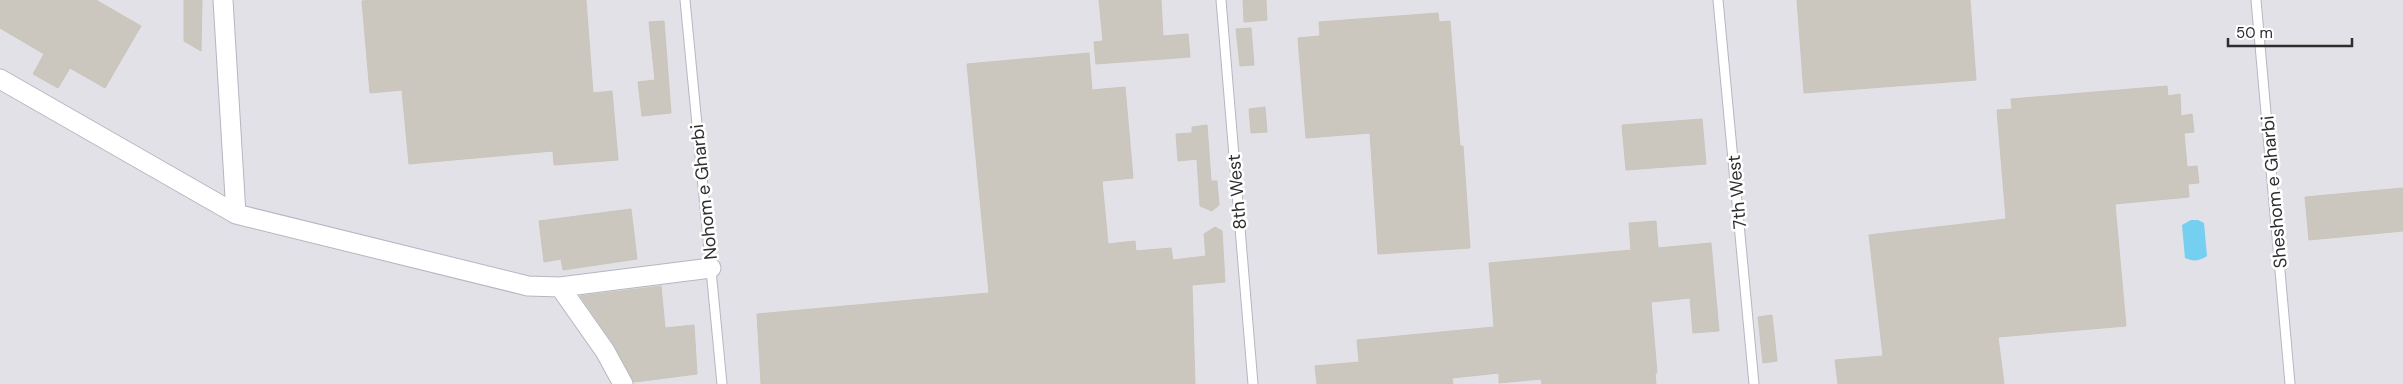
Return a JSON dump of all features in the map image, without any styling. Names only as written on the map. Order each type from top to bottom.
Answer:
[{"type":"street","points":[[223,0],[236,214]]},
{"type":"street","points":[[0,79],[236,214],[528,286],[560,287],[711,268]]},
{"type":"street","points":[[560,287],[605,351],[624,384]]},
{"type":"lane","name":"Nohom e Gharbi","points":[[685,0],[722,384]]},
{"type":"lane","name":"8th West","points":[[1221,0],[1253,384]]},
{"type":"lane","name":"7th West","points":[[1718,0],[1754,384]]},
{"type":"lane","name":"Sheshom e Gharbi","points":[[2256,0],[2290,384]]},
{"type":"shaded area","points":[[0,0],[2403,0],[2403,384],[0,384]]},
{"type":"water","points":[[2191,220],[2198,220],[2204,223],[2207,256],[2196,260],[2185,258],[2182,225]]},
{"type":"building","points":[[0,0],[96,0],[141,26],[105,88],[70,68],[58,88],[33,74],[44,54],[0,28]]},
{"type":"building","points":[[184,0],[202,0],[201,51],[184,41]]},
{"type":"building","points":[[586,0],[593,93],[612,91],[618,160],[554,165],[553,151],[409,164],[402,90],[370,93],[362,1]]},
{"type":"building","points":[[1099,0],[1161,0],[1163,36],[1188,34],[1190,57],[1096,64],[1094,42],[1103,41]]},
{"type":"building","points":[[1243,0],[1266,0],[1267,20],[1244,22]]},
{"type":"building","points":[[1797,0],[1970,0],[1976,80],[1804,93]]},
{"type":"building","points":[[1438,13],[1439,22],[1450,21],[1460,146],[1463,146],[1470,248],[1378,254],[1370,133],[1306,138],[1298,38],[1320,36],[1319,22]]},
{"type":"building","points":[[664,21],[671,113],[642,116],[638,82],[655,80],[649,22]]},
{"type":"building","points":[[1251,28],[1254,65],[1240,66],[1236,29]]},
{"type":"building","points":[[1089,53],[1092,90],[1125,87],[1133,178],[1102,181],[1108,244],[1135,241],[1136,251],[1171,248],[1173,260],[1206,256],[1204,234],[1215,227],[1222,231],[1225,282],[1192,285],[1195,384],[761,384],[757,314],[989,293],[967,64]]},
{"type":"building","points":[[2167,86],[2168,96],[2180,94],[2181,116],[2192,114],[2194,132],[2184,133],[2187,167],[2197,166],[2199,183],[2188,184],[2189,197],[2115,204],[2126,326],[1998,337],[2004,384],[1838,384],[1835,360],[1883,356],[1869,235],[2006,219],[1997,110],[2012,109],[2011,99]]},
{"type":"building","points":[[1265,107],[1267,132],[1251,133],[1249,109]]},
{"type":"building","points":[[1702,119],[1706,164],[1626,170],[1622,125]]},
{"type":"building","points":[[1207,125],[1211,181],[1217,181],[1219,205],[1212,211],[1200,206],[1197,159],[1178,161],[1176,134],[1192,133],[1192,127]]},
{"type":"building","points":[[2403,188],[2403,231],[2309,240],[2305,197]]},
{"type":"building","points":[[631,209],[637,259],[563,270],[561,259],[544,262],[539,221]]},
{"type":"building","points":[[1656,221],[1658,248],[1711,243],[1719,331],[1693,333],[1690,298],[1651,302],[1657,373],[1655,373],[1656,384],[1542,384],[1541,379],[1499,383],[1499,373],[1452,378],[1453,384],[1317,384],[1315,366],[1359,362],[1357,340],[1494,327],[1489,263],[1631,250],[1629,223]]},
{"type":"building","points":[[661,286],[665,328],[694,325],[697,374],[634,382],[614,345],[580,296]]},
{"type":"building","points":[[1772,315],[1777,361],[1763,363],[1758,317]]}]
